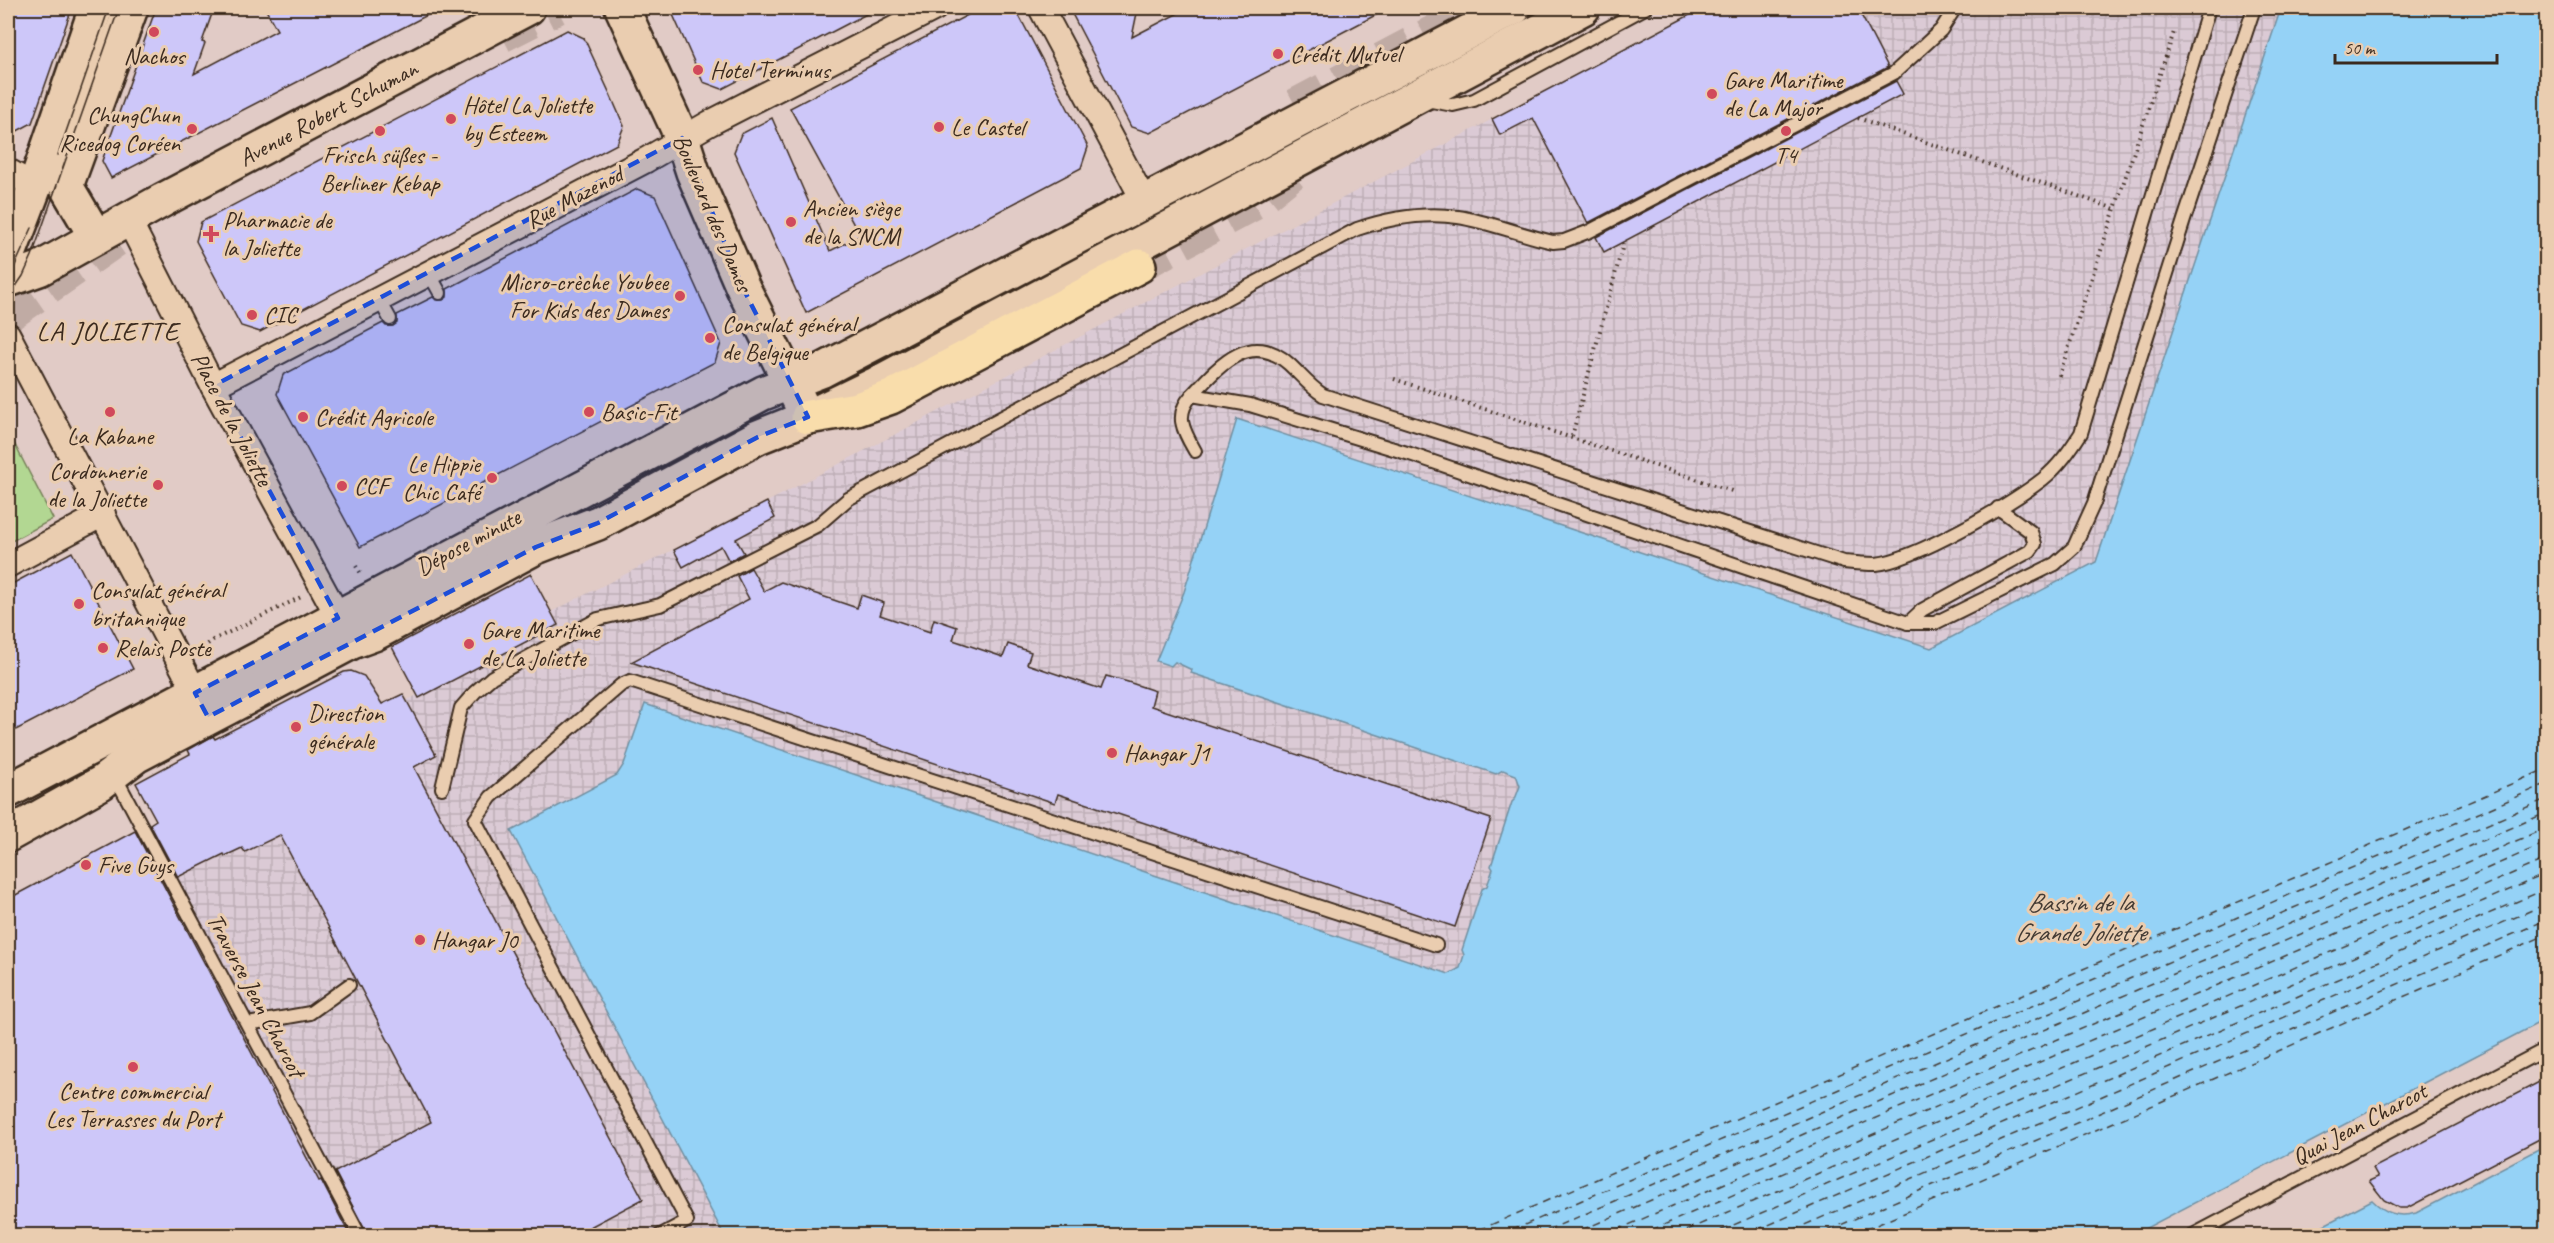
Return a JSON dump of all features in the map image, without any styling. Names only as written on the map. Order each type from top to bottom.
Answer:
[{"type":"highway","points":[[808,417],[857,409],[891,397],[1139,266]]},
{"type":"street","points":[[8,257],[21,178],[96,8]]},
{"type":"street","points":[[96,237],[66,186],[131,8]]},
{"type":"street","name":"Avenue Robert Schuman","points":[[8,280],[29,274],[128,219],[528,8]]},
{"type":"street","name":"Boulevard des Dames","points":[[622,8],[682,138],[693,172],[739,278],[788,382],[808,417]]},
{"type":"street","name":"Rue Mazenod","points":[[213,386],[385,309],[434,283],[682,138],[935,8]]},
{"type":"street","points":[[1041,8],[1144,201]]},
{"type":"street","points":[[8,791],[202,705],[345,630],[763,393],[824,370],[1514,8]]},
{"type":"street","points":[[345,630],[410,605],[536,547],[555,533],[598,523],[758,437],[808,417],[876,384],[1577,9]]},
{"type":"street","name":"Place de la Joliette","points":[[128,219],[213,386],[345,630]]},
{"type":"street","points":[[8,337],[202,705]]},
{"type":"street","points":[[8,564],[103,514]]},
{"type":"street","points":[[8,835],[72,801],[122,761],[202,705]]},
{"type":"lane","points":[[1413,98],[1453,105],[1474,100],[1645,8]]},
{"type":"lane","points":[[442,788],[461,708],[475,692],[492,677],[598,619],[660,605],[818,525],[848,499],[1357,229],[1396,217],[1427,216],[1464,219],[1552,242],[1564,241],[1590,231],[1894,73],[1941,30],[1955,8]]},
{"type":"lane","points":[[1195,451],[1185,434],[1181,416],[1183,405],[1221,364],[1234,355],[1253,350],[1273,353],[1288,363],[1311,388],[1323,395],[1844,562],[1876,564],[1902,557],[1978,521],[2043,478],[2067,455],[2081,433],[2209,8]]},
{"type":"lane","points":[[1192,395],[1250,405],[1410,454],[1908,623],[1935,623],[2055,564],[2074,547],[2094,503],[2254,8]]},
{"type":"lane","points":[[1908,623],[1922,610],[2030,551],[2035,544],[2031,532],[1998,507]]},
{"type":"lane","points":[[659,1236],[687,1221],[475,820],[491,797],[621,685],[630,681],[1436,945]]},
{"type":"lane","name":"Traverse Jean Charcot","points":[[122,761],[248,1024],[360,1236]]},
{"type":"lane","points":[[248,1024],[310,1013],[349,985]]},
{"type":"lane","name":"Quai Jean Charcot","points":[[2192,1236],[2547,1049]]},
{"type":"path","points":[[2059,376],[2174,32]]},
{"type":"path","points":[[1858,118],[2115,209]]},
{"type":"path","points":[[1572,436],[1624,241]]},
{"type":"path","points":[[1394,379],[1736,492]]},
{"type":"path","points":[[190,657],[213,640],[306,594]]},
{"type":"highlighted area","points":[[682,138],[743,288],[808,417],[758,437],[598,523],[536,547],[208,717],[195,693],[338,618],[213,386]]},
{"type":"shaded area","points":[[1703,8],[1842,8],[1860,13],[1863,18],[1885,8],[2281,8],[2096,562],[1931,648],[1237,420],[1184,592],[1157,661],[1174,661],[1193,670],[1192,673],[1496,774],[1502,770],[1516,775],[1521,786],[1512,802],[1491,866],[1493,869],[1487,887],[1482,889],[1462,950],[1464,955],[1460,969],[1449,974],[645,704],[624,764],[617,775],[511,832],[724,1235],[8,1236],[8,899],[156,820],[136,783],[225,736],[224,734],[251,719],[351,671],[364,676],[387,711],[417,695],[392,647],[531,574],[551,612],[767,502]]},
{"type":"green space","points":[[13,441],[53,519],[8,543],[8,444]]},
{"type":"water","name":"Bassin de la Grande Joliette","points":[[2281,8],[2546,8],[2546,1019],[2133,1235],[724,1235],[511,831],[617,775],[624,764],[645,704],[1449,974],[1460,968],[1464,955],[1462,950],[1482,889],[1487,886],[1493,869],[1491,866],[1512,802],[1520,786],[1516,775],[1503,770],[1496,774],[1191,673],[1192,670],[1175,662],[1171,666],[1156,661],[1184,592],[1237,419],[1931,648],[2096,562]]},
{"type":"water","points":[[2546,1145],[2546,1235],[2305,1235],[2372,1200],[2382,1208],[2398,1215],[2416,1213]]},
{"type":"building","points":[[8,8],[72,8],[32,123],[8,136]]},
{"type":"building","points":[[156,8],[214,8],[194,74],[277,30],[265,8],[441,8],[111,178],[102,161]]},
{"type":"building","points":[[670,8],[878,8],[722,89],[703,82]]},
{"type":"building","name":"Le Castel","points":[[981,8],[1015,8],[1088,147],[1081,168],[806,313],[734,152],[741,134],[772,118],[830,251],[860,236],[790,108]]},
{"type":"building","points":[[1069,8],[1138,8],[1132,37],[1188,8],[1389,8],[1150,133],[1131,127]]},
{"type":"building","name":"Gare Maritime de La Major","points":[[1703,8],[1842,8],[1860,13],[1888,67],[1588,223],[1533,118],[1500,135],[1492,119]]},
{"type":"building","points":[[567,30],[584,38],[610,94],[624,126],[617,144],[260,332],[241,326],[196,241],[201,222]]},
{"type":"building","points":[[1896,81],[1903,94],[1604,252],[1596,237]]},
{"type":"building","points":[[637,189],[655,196],[721,343],[715,362],[360,547],[277,394],[283,375],[383,323],[386,326],[393,326],[397,323],[397,315],[433,297],[436,300],[443,300],[447,297],[447,289]]},
{"type":"building","points":[[767,502],[775,518],[736,539],[744,553],[729,561],[721,546],[683,567],[674,550]]},
{"type":"building","points":[[72,552],[133,669],[8,734],[8,586]]},
{"type":"building","name":"Hangar J1","points":[[751,568],[764,591],[781,582],[857,608],[861,595],[884,603],[880,615],[930,632],[934,619],[957,627],[953,640],[1003,657],[1008,644],[1031,652],[1027,664],[1101,689],[1106,676],[1155,691],[1151,706],[1491,819],[1455,927],[1058,794],[1055,803],[631,662],[749,599],[737,576]]},
{"type":"building","name":"Gare Maritime de La Joliette","points":[[531,574],[558,625],[419,698],[392,647]]},
{"type":"building","points":[[351,671],[364,676],[382,704],[403,694],[436,755],[414,767],[643,1199],[573,1236],[368,1236],[335,1172],[431,1122],[280,835],[245,852],[242,848],[225,856],[224,854],[178,877],[150,824],[156,820],[136,783],[190,754],[188,750],[213,736],[215,739],[344,672]]},
{"type":"building","name":"Centre commercial Les Terrasses du Port","points":[[135,831],[350,1236],[8,1236],[8,899]]},
{"type":"building","points":[[2547,1078],[2547,1135],[2407,1208],[2399,1208],[2384,1200],[2369,1181],[2378,1177],[2373,1168]]},
{"type":"ferry route","points":[[1465,1236],[2546,769]]},
{"type":"ferry route","points":[[1499,1236],[2546,784]]},
{"type":"ferry route","points":[[1534,1236],[2546,799]]},
{"type":"ferry route","points":[[1568,1236],[2546,813]]},
{"type":"ferry route","points":[[1603,1236],[2546,828]]},
{"type":"ferry route","points":[[1638,1236],[2546,843]]},
{"type":"ferry route","points":[[1673,1236],[2546,859]]},
{"type":"ferry route","points":[[1708,1236],[2546,874]]},
{"type":"ferry route","points":[[1743,1236],[2546,889]]},
{"type":"ferry route","points":[[1779,1236],[2546,904]]},
{"type":"ferry route","points":[[1815,1236],[2546,920]]},
{"type":"ferry route","points":[[1851,1236],[2546,935]]},
{"type":"tunnel","points":[[502,36],[557,8]]},
{"type":"tunnel","points":[[1295,105],[1478,8]]},
{"type":"tunnel","points":[[1139,266],[1256,203],[1298,169]]},
{"type":"tunnel","points":[[8,316],[117,240]]},
{"type":"tram line","points":[[58,155],[109,8]]},
{"type":"tram line","points":[[8,298],[23,276],[32,256],[119,8]]},
{"type":"tram line","points":[[8,281],[32,228]]},
{"type":"place","name":"Nachos","points":[[154,32]]},
{"type":"place","name":"Crédit Mutuel","points":[[1278,54]]},
{"type":"place","name":"Hotel Terminus","points":[[698,70]]},
{"type":"place","name":"Gare Maritime de La Major","points":[[1712,94]]},
{"type":"place","name":"Hôtel La Joliette by Esteem","points":[[451,119]]},
{"type":"place","name":"Le Castel","points":[[939,127]]},
{"type":"place","name":"ChungChun Ricedog Coréen","points":[[192,129]]},
{"type":"place","name":"Frisch süßes - Berliner Kebap","points":[[380,131]]},
{"type":"place","name":"T4","points":[[1786,131]]},
{"type":"place","name":"Ancien siège de la SNCM","points":[[791,222]]},
{"type":"place","name":"Pharmacie de la Joliette","points":[[211,234]]},
{"type":"place","name":"Micro-crèche Youbee For Kids des Dames","points":[[680,296]]},
{"type":"place","name":"CIC","points":[[252,315]]},
{"type":"place","name":"Consulat général de Belgique","points":[[710,338]]},
{"type":"place","name":"La Kabane","points":[[110,412]]},
{"type":"place","name":"Basic-Fit","points":[[589,412]]},
{"type":"place","name":"Crédit Agricole","points":[[303,417]]},
{"type":"place","name":"Le Hippie Chic Café","points":[[492,478]]},
{"type":"place","name":"Cordonnerie de la Joliette","points":[[158,485]]},
{"type":"place","name":"CCF","points":[[342,486]]},
{"type":"place","name":"Consulat général britannique","points":[[79,604]]},
{"type":"place","name":"Gare Maritime de La Joliette","points":[[469,644]]},
{"type":"place","name":"Relais Poste","points":[[103,648]]},
{"type":"place","name":"Direction générale","points":[[296,727]]},
{"type":"place","name":"Hangar J1","points":[[1112,753]]},
{"type":"place","name":"Five Guys","points":[[86,865]]},
{"type":"place","name":"Hangar J0","points":[[420,940]]},
{"type":"place","name":"Centre commercial Les Terrasses du Port","points":[[133,1067]]},
{"type":"district","name":"LA JOLIETTE","points":[[108,331]]}]
